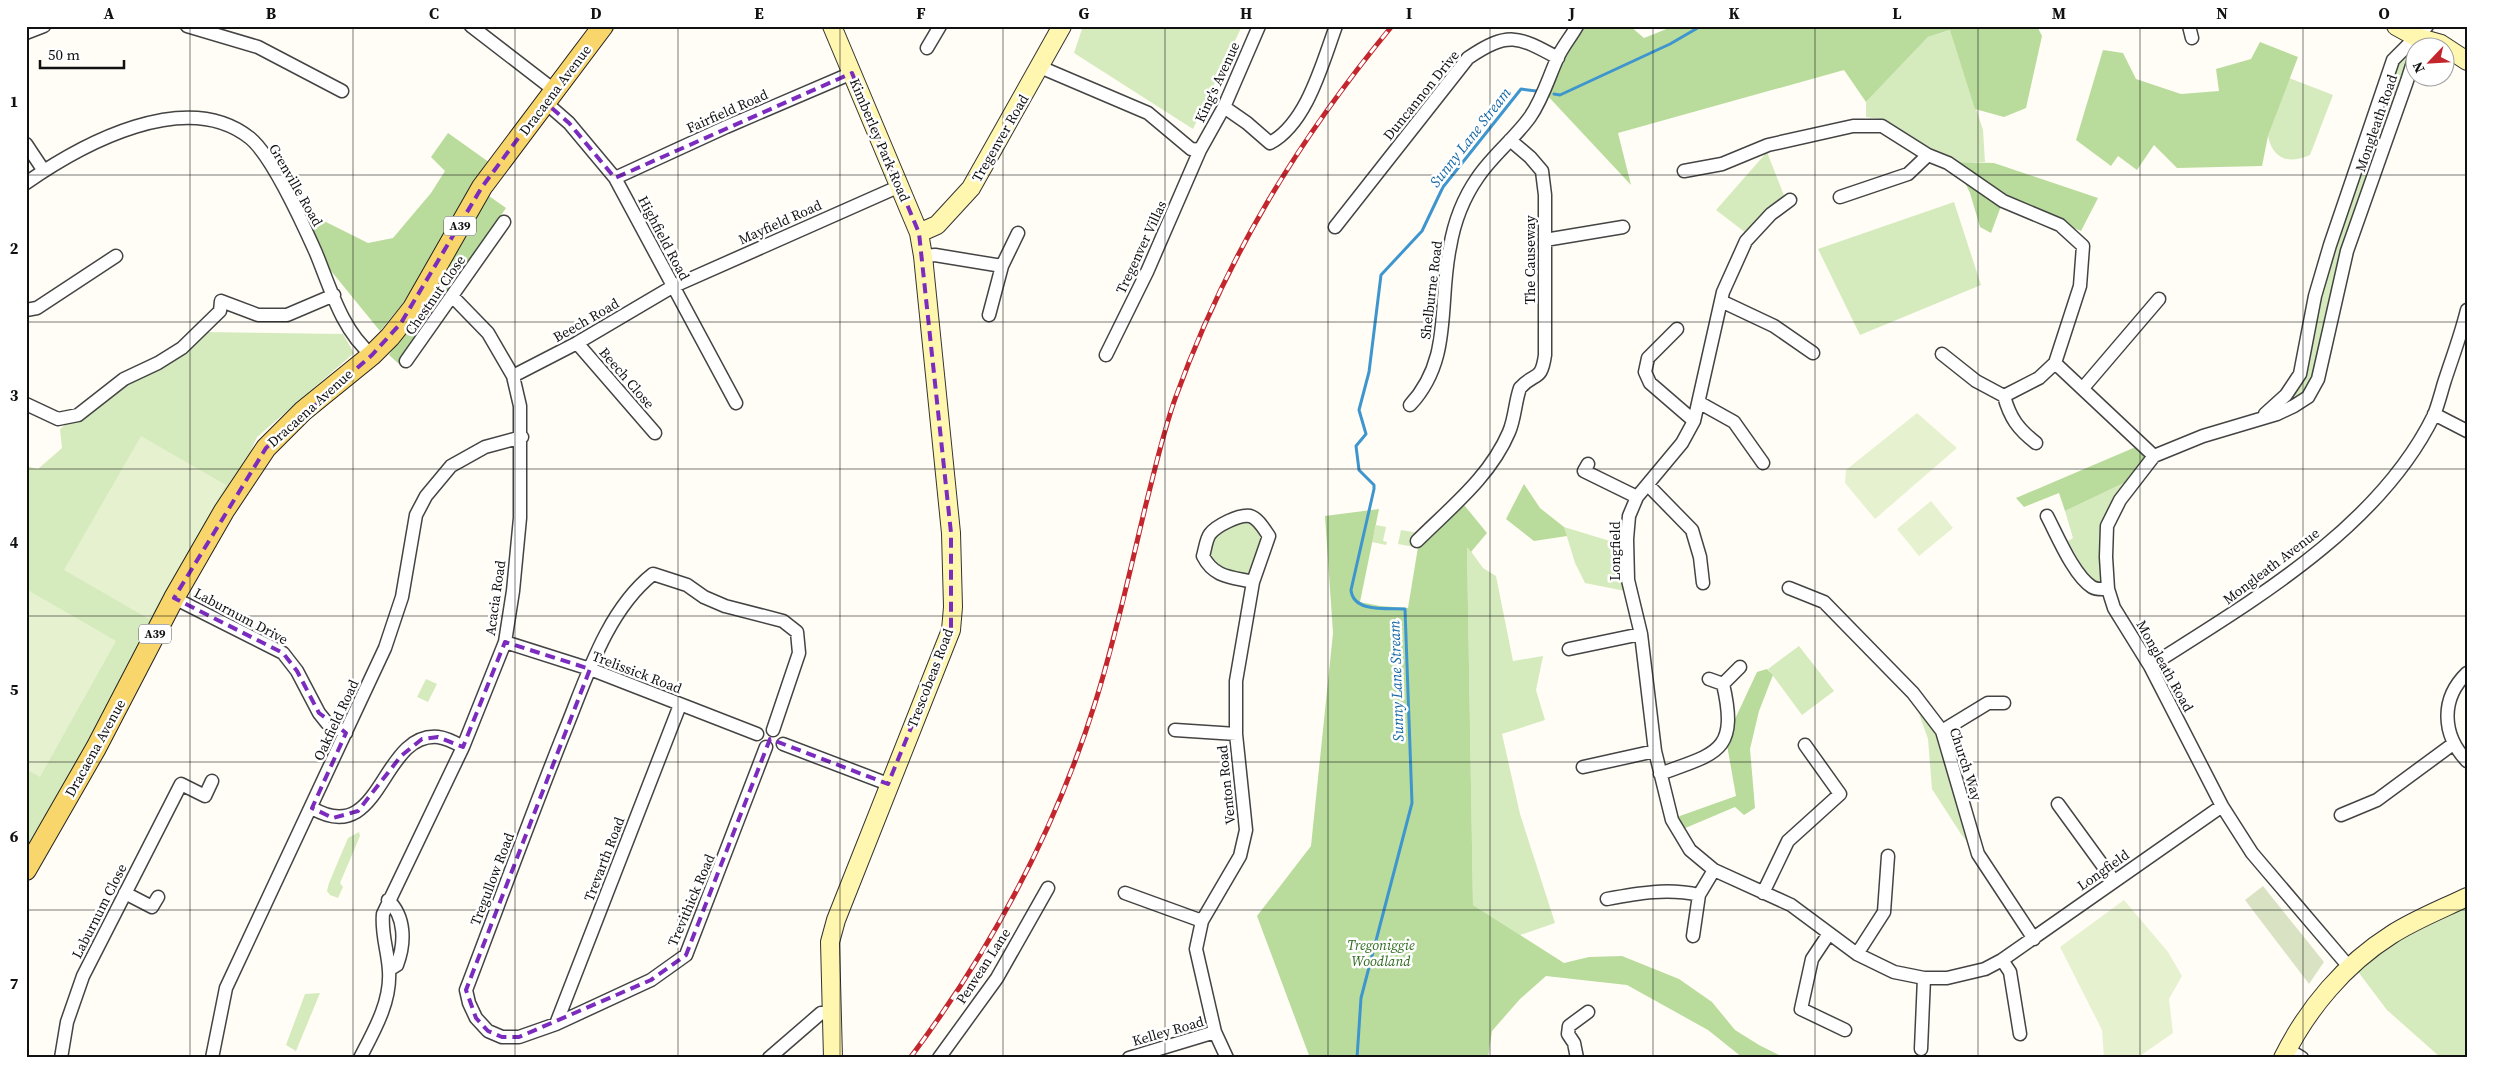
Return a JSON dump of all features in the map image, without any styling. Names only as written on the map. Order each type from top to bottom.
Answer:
[{"type":"main road","name":"Dracaena Avenue","points":[[26,870],[96,748],[174,598],[224,511],[266,448],[303,411],[372,355],[413,308],[482,187],[603,26]]},
{"type":"street","points":[[26,33],[44,26]]},
{"type":"street","points":[[187,26],[258,47],[342,91]]},
{"type":"street","name":"Highfield Road","points":[[471,26],[550,96],[615,178],[736,403]]},
{"type":"street","name":"Kimberley Park Road","points":[[832,26],[919,233],[924,256]]},
{"type":"street","points":[[927,48],[940,26]]},
{"type":"street","name":"Tregenver Road","points":[[919,233],[938,225],[971,188],[1062,26]]},
{"type":"street","name":"King's Avenue","points":[[1200,150],[1224,108],[1259,26]]},
{"type":"street","points":[[1224,108],[1247,123],[1270,143],[1283,136],[1310,95],[1336,26]]},
{"type":"street","name":"Shelburne Road","points":[[1410,405],[1419,396],[1436,366],[1443,321],[1450,248],[1462,208],[1478,177],[1530,117],[1545,92],[1558,58],[1577,26]]},
{"type":"street","points":[[2396,26],[2421,32],[2467,61]]},
{"type":"street","name":"Mongleath Road","points":[[2350,968],[2252,853],[2222,806],[2150,666],[2114,608],[2108,589],[2106,557],[2108,526],[2120,500],[2154,456],[2261,417],[2277,414],[2308,397],[2318,379],[2347,251],[2407,81],[2421,32]]},
{"type":"street","name":"Mongleath Road","points":[[2261,417],[2286,395],[2300,374],[2316,296],[2354,170],[2393,60],[2421,32]]},
{"type":"street","name":"Duncannon Drive","points":[[1335,227],[1468,58],[1485,46],[1509,38],[1525,40],[1558,58]]},
{"type":"street","points":[[1040,67],[1148,113],[1191,149],[1200,150]]},
{"type":"street","name":"Fairfield Road","points":[[615,178],[726,127],[852,73]]},
{"type":"street","name":"Grenville Road","points":[[26,184],[44,171],[89,146],[124,130],[146,124],[180,119],[203,120],[225,124],[251,139],[264,154],[297,212],[353,335],[372,355]]},
{"type":"street","points":[[1684,171],[1722,164],[1768,145],[1853,126],[1882,126],[1928,155],[1948,163],[2003,201],[2060,224],[2083,246],[2080,286],[2055,363],[2039,378],[2004,396]]},
{"type":"street","name":"The Causeway","points":[[1416,540],[1471,489],[1496,456],[1509,431],[1518,395],[1523,384],[1536,378],[1543,371],[1545,355],[1546,240],[1545,195],[1542,171],[1530,157],[1510,140]]},
{"type":"street","points":[[26,144],[44,171]]},
{"type":"street","name":"Tregenver Villas","points":[[1106,355],[1147,272],[1197,162],[1200,150]]},
{"type":"street","points":[[1840,197],[1908,174],[1928,155]]},
{"type":"street","name":"Mayfield Road","points":[[672,287],[900,186]]},
{"type":"street","name":"Longfield","points":[[1790,200],[1770,214],[1746,241],[1721,301],[1700,403],[1694,422],[1682,443],[1636,497],[1629,516],[1627,539],[1628,580],[1641,634],[1655,751],[1672,820],[1690,850],[1714,870],[1790,905],[1828,935],[1857,954],[1894,972],[1924,978],[1947,978],[1986,969],[2002,960],[2222,806]]},
{"type":"street","name":"Chestnut Close","points":[[406,361],[504,222]]},
{"type":"street","points":[[1546,240],[1623,227]]},
{"type":"street","points":[[989,315],[1002,266],[1018,233]]},
{"type":"street","points":[[924,256],[936,255],[1002,266]]},
{"type":"street","points":[[26,310],[37,308],[116,256]]},
{"type":"street","name":"Trescobeas Road","points":[[833,1058],[830,942],[836,920],[888,784],[950,630],[953,606],[951,526],[924,256]]},
{"type":"street","name":"Beech Road","points":[[513,376],[577,344],[672,287]]},
{"type":"street","points":[[26,404],[58,419],[78,415],[124,379],[158,363],[182,348],[220,311],[221,301],[258,315],[286,315],[334,295]]},
{"type":"street","name":"Acacia Road","points":[[360,1058],[389,992],[389,970],[382,926],[388,900],[463,747],[505,642],[514,591],[520,518],[522,437],[520,406],[513,376],[488,333],[453,296]]},
{"type":"street","points":[[2084,388],[2158,299]]},
{"type":"street","points":[[1721,301],[1774,326],[1813,353]]},
{"type":"street","name":"Mongleath Avenue","points":[[2150,666],[2247,604],[2320,552],[2381,491],[2407,458],[2434,414],[2467,310]]},
{"type":"street","points":[[1677,329],[1648,358],[1645,372],[1650,384],[1694,422]]},
{"type":"street","name":"Beech Close","points":[[577,344],[655,433]]},
{"type":"street","points":[[1942,354],[1976,381],[2004,396],[2008,411],[2018,429],[2036,443]]},
{"type":"street","points":[[2055,363],[2084,388],[2154,456]]},
{"type":"street","points":[[1700,403],[1734,422],[1763,463]]},
{"type":"street","points":[[2434,414],[2467,431]]},
{"type":"street","name":"Oakfield Road","points":[[212,1058],[226,988],[312,808],[388,640],[402,597],[416,515],[426,496],[452,466],[485,447],[522,437]]},
{"type":"street","points":[[1588,464],[1584,471],[1636,497]]},
{"type":"street","points":[[1648,484],[1692,530],[1700,557],[1703,583]]},
{"type":"street","name":"Venton Road","points":[[1227,1058],[1216,1032],[1196,949],[1202,920],[1240,856],[1246,830],[1236,734],[1236,680],[1253,582],[1269,536],[1258,521],[1250,516],[1240,517],[1216,528],[1208,535],[1203,556],[1216,573],[1253,582]]},
{"type":"street","points":[[2047,516],[2074,565],[2087,583],[2094,588],[2108,589]]},
{"type":"street","name":"Tregullow Road","points":[[556,1024],[519,1038],[502,1037],[488,1031],[476,1018],[469,1003],[466,990],[550,768],[590,670],[625,603],[637,587],[653,574],[686,585],[704,597],[724,606],[782,621],[797,632],[799,653],[773,730]]},
{"type":"street","name":"Church Way","points":[[1789,588],[1824,602],[1913,693],[1942,730],[1978,854],[2034,939]]},
{"type":"street","name":"Laburnum Drive","points":[[174,598],[283,654],[297,671],[319,714],[327,723],[346,733]]},
{"type":"street","points":[[1568,649],[1641,634]]},
{"type":"street","name":"Trelissick Road","points":[[505,642],[590,670],[757,734]]},
{"type":"street","points":[[1723,684],[1740,668]]},
{"type":"street","points":[[2467,673],[2456,685],[2449,702],[2448,725],[2453,744],[2467,761]]},
{"type":"street","points":[[1709,679],[1723,684]]},
{"type":"street","points":[[1660,774],[1711,754],[1727,736],[1730,712],[1723,684]]},
{"type":"street","points":[[1942,730],[1988,703],[2004,702]]},
{"type":"street","name":"Trevarth Road","points":[[556,1024],[680,705]]},
{"type":"street","points":[[764,727],[782,734],[785,740],[781,748],[775,750],[758,744],[757,734],[758,730],[764,727]]},
{"type":"street","points":[[1175,730],[1236,734]]},
{"type":"street","points":[[312,808],[333,818],[346,816],[358,811],[401,756],[422,739],[438,737],[463,747]]},
{"type":"street","points":[[783,744],[888,784]]},
{"type":"street","points":[[2341,815],[2377,800],[2453,744]]},
{"type":"street","points":[[1764,893],[1788,841],[1840,794],[1805,746]]},
{"type":"street","name":"Trevithick Road","points":[[556,1024],[651,980],[686,955],[766,747]]},
{"type":"street","points":[[1583,767],[1655,751]]},
{"type":"street","name":"Laburnum Close","points":[[61,1058],[67,1022],[83,976],[181,784],[202,801],[212,781]]},
{"type":"street","points":[[2058,804],[2114,881]]},
{"type":"street","points":[[1857,954],[1884,912],[1888,856]]},
{"type":"street","points":[[1693,936],[1699,895],[1714,870]]},
{"type":"street","name":"Penvean Lane","points":[[939,1058],[997,978],[1048,888]]},
{"type":"street","points":[[1608,899],[1641,892],[1678,890],[1699,895]]},
{"type":"street","points":[[126,892],[152,907]]},
{"type":"street","points":[[1125,893],[1202,920]]},
{"type":"street","points":[[2291,1055],[2309,1015],[2342,974],[2392,934],[2467,897]]},
{"type":"street","name":"Acacia Road","points":[[388,900],[397,912],[404,941],[397,965],[389,970]]},
{"type":"street","points":[[1828,935],[1812,959],[1801,1009],[1845,1030]]},
{"type":"street","points":[[2002,960],[2010,972],[2020,1034]]},
{"type":"street","points":[[1921,1049],[1924,978]]},
{"type":"street","points":[[1577,1058],[1574,1043],[1568,1034],[1568,1026],[1588,1012]]},
{"type":"street","points":[[769,1058],[821,1013],[831,1013]]},
{"type":"street","name":"Kelley Road","points":[[1129,1058],[1216,1032]]},
{"type":"highlighted area","points":[[852,73],[919,233],[951,533],[951,630],[888,784],[770,739],[686,955],[651,980],[519,1037],[502,1037],[488,1031],[476,1018],[466,990],[590,669],[505,642],[463,747],[438,737],[422,739],[401,756],[358,811],[333,818],[312,808],[346,733],[319,713],[297,671],[283,653],[174,598],[266,448],[372,355],[401,323],[482,187],[545,102],[569,123],[615,178]]},
{"type":"green space","points":[[1083,26],[1242,26],[1193,129],[1074,53]]},
{"type":"green space","points":[[1577,26],[1630,26],[1644,38],[1674,26],[2037,26],[2042,36],[2026,108],[2004,117],[1975,109],[1950,30],[1928,37],[1866,102],[1844,70],[1618,133],[1631,185],[1545,93]]},
{"type":"green space","points":[[1951,30],[1983,130],[1985,162],[1955,162],[1880,119],[1866,117],[1866,102],[1928,37]]},
{"type":"green space","points":[[2260,42],[2298,57],[2268,136],[2262,166],[2177,168],[2154,145],[2137,170],[2118,156],[2111,166],[2076,140],[2103,50],[2123,53],[2136,79],[2181,94],[2219,91],[2216,69],[2251,59]]},
{"type":"green space","points":[[2406,51],[2406,73],[2314,378],[2305,393],[2281,407],[2304,375],[2319,299],[2397,61]]},
{"type":"green space","points":[[2289,78],[2333,95],[2310,155],[2295,159],[2283,158],[2278,155],[2270,144],[2268,136]]},
{"type":"green space","points":[[448,133],[493,165],[403,303],[380,331],[327,266],[307,222],[316,217],[368,243],[393,238],[431,193],[445,171],[431,157]]},
{"type":"green space","points":[[1767,152],[1785,198],[1746,233],[1716,210]]},
{"type":"green space","points":[[1955,162],[1994,163],[2098,198],[2081,231],[2004,198],[1991,233],[1980,227],[1970,193]]},
{"type":"green space","points":[[489,196],[506,208],[399,364],[389,355]]},
{"type":"green space","points":[[1954,202],[1981,285],[1860,335],[1818,249]]},
{"type":"green space","points":[[204,332],[343,334],[354,353],[257,437],[224,511],[26,870],[26,466],[38,469],[62,448],[60,429],[124,379]]},
{"type":"green space","points":[[1917,413],[1957,448],[1875,519],[1845,483],[1846,470]]},
{"type":"green space","points":[[141,436],[226,485],[149,619],[64,570]]},
{"type":"green space","points":[[2138,446],[2148,456],[2128,481],[2065,511],[2059,493],[2024,507],[2016,498]]},
{"type":"green space","points":[[2128,481],[2110,505],[2100,539],[2104,582],[2091,582],[2068,541],[2073,538],[2065,511]]},
{"type":"green space","points":[[1524,484],[1540,508],[1564,527],[1567,536],[1534,541],[1506,519]]},
{"type":"green space","name":"Tregoniggie Woodland","points":[[1460,500],[1487,533],[1471,552],[1467,547],[1473,905],[1564,963],[1589,957],[1622,956],[1679,979],[1712,1002],[1735,1030],[1785,1058],[1743,1058],[1708,1030],[1627,985],[1546,976],[1520,999],[1492,1031],[1488,1058],[1310,1058],[1257,916],[1311,846],[1333,633],[1325,516],[1379,509],[1360,602],[1408,608],[1419,541]]},
{"type":"green space","points":[[1931,501],[1953,528],[1919,556],[1897,529]]},
{"type":"green space","points":[[1250,520],[1265,536],[1250,575],[1218,569],[1208,555],[1214,539],[1227,527]]},
{"type":"green space","points":[[1376,525],[1386,527],[1383,541],[1387,542],[1386,545],[1372,542]]},
{"type":"green space","points":[[1564,527],[1623,545],[1625,591],[1585,583],[1575,563]]},
{"type":"green space","points":[[1401,530],[1418,533],[1414,547],[1398,544]]},
{"type":"green space","points":[[1467,546],[1483,568],[1496,576],[1513,661],[1543,656],[1536,690],[1545,720],[1502,734],[1520,814],[1555,923],[1520,935],[1473,905]]},
{"type":"green space","points":[[26,589],[116,641],[40,777],[26,769]]},
{"type":"green space","points":[[1799,646],[1834,691],[1802,715],[1768,669]]},
{"type":"green space","points":[[1767,669],[1773,675],[1759,711],[1750,749],[1755,808],[1744,815],[1735,807],[1683,829],[1677,817],[1736,796],[1727,745],[1735,719],[1757,672]]},
{"type":"green space","points":[[426,679],[437,684],[428,702],[417,697]]},
{"type":"green space","points":[[1917,708],[1940,736],[1969,844],[1932,789],[1928,739]]},
{"type":"green space","points":[[359,832],[360,836],[340,883],[343,887],[338,898],[330,895],[327,891],[329,883],[348,838]]},
{"type":"green space","points":[[2263,886],[2324,962],[2309,984],[2245,900]]},
{"type":"green space","points":[[2124,900],[2168,952],[2182,976],[2169,999],[2173,1033],[2137,1058],[2104,1058],[2102,1030],[2060,947]]},
{"type":"green space","points":[[2467,907],[2467,1058],[2440,1057],[2387,1010],[2356,969],[2395,939],[2455,910],[2457,912]]},
{"type":"green space","points":[[320,993],[296,1051],[286,1045],[305,994]]},
{"type":"waterway","name":"Sunny Lane Stream","points":[[1554,94],[1560,95],[1670,44],[1701,26]]},
{"type":"waterway","name":"Sunny Lane Stream","points":[[1357,1058],[1361,998],[1412,803],[1405,609],[1381,609],[1364,606],[1353,597],[1351,590],[1374,489],[1374,485],[1359,470],[1356,446],[1366,434],[1359,410],[1369,372],[1381,275],[1422,231],[1443,187],[1521,89],[1536,91]]},
{"type":"railway","points":[[910,1058],[968,975],[994,931],[1041,841],[1080,748],[1103,676],[1163,438],[1175,399],[1217,297],[1241,249],[1295,157],[1357,69],[1392,26]]}]
